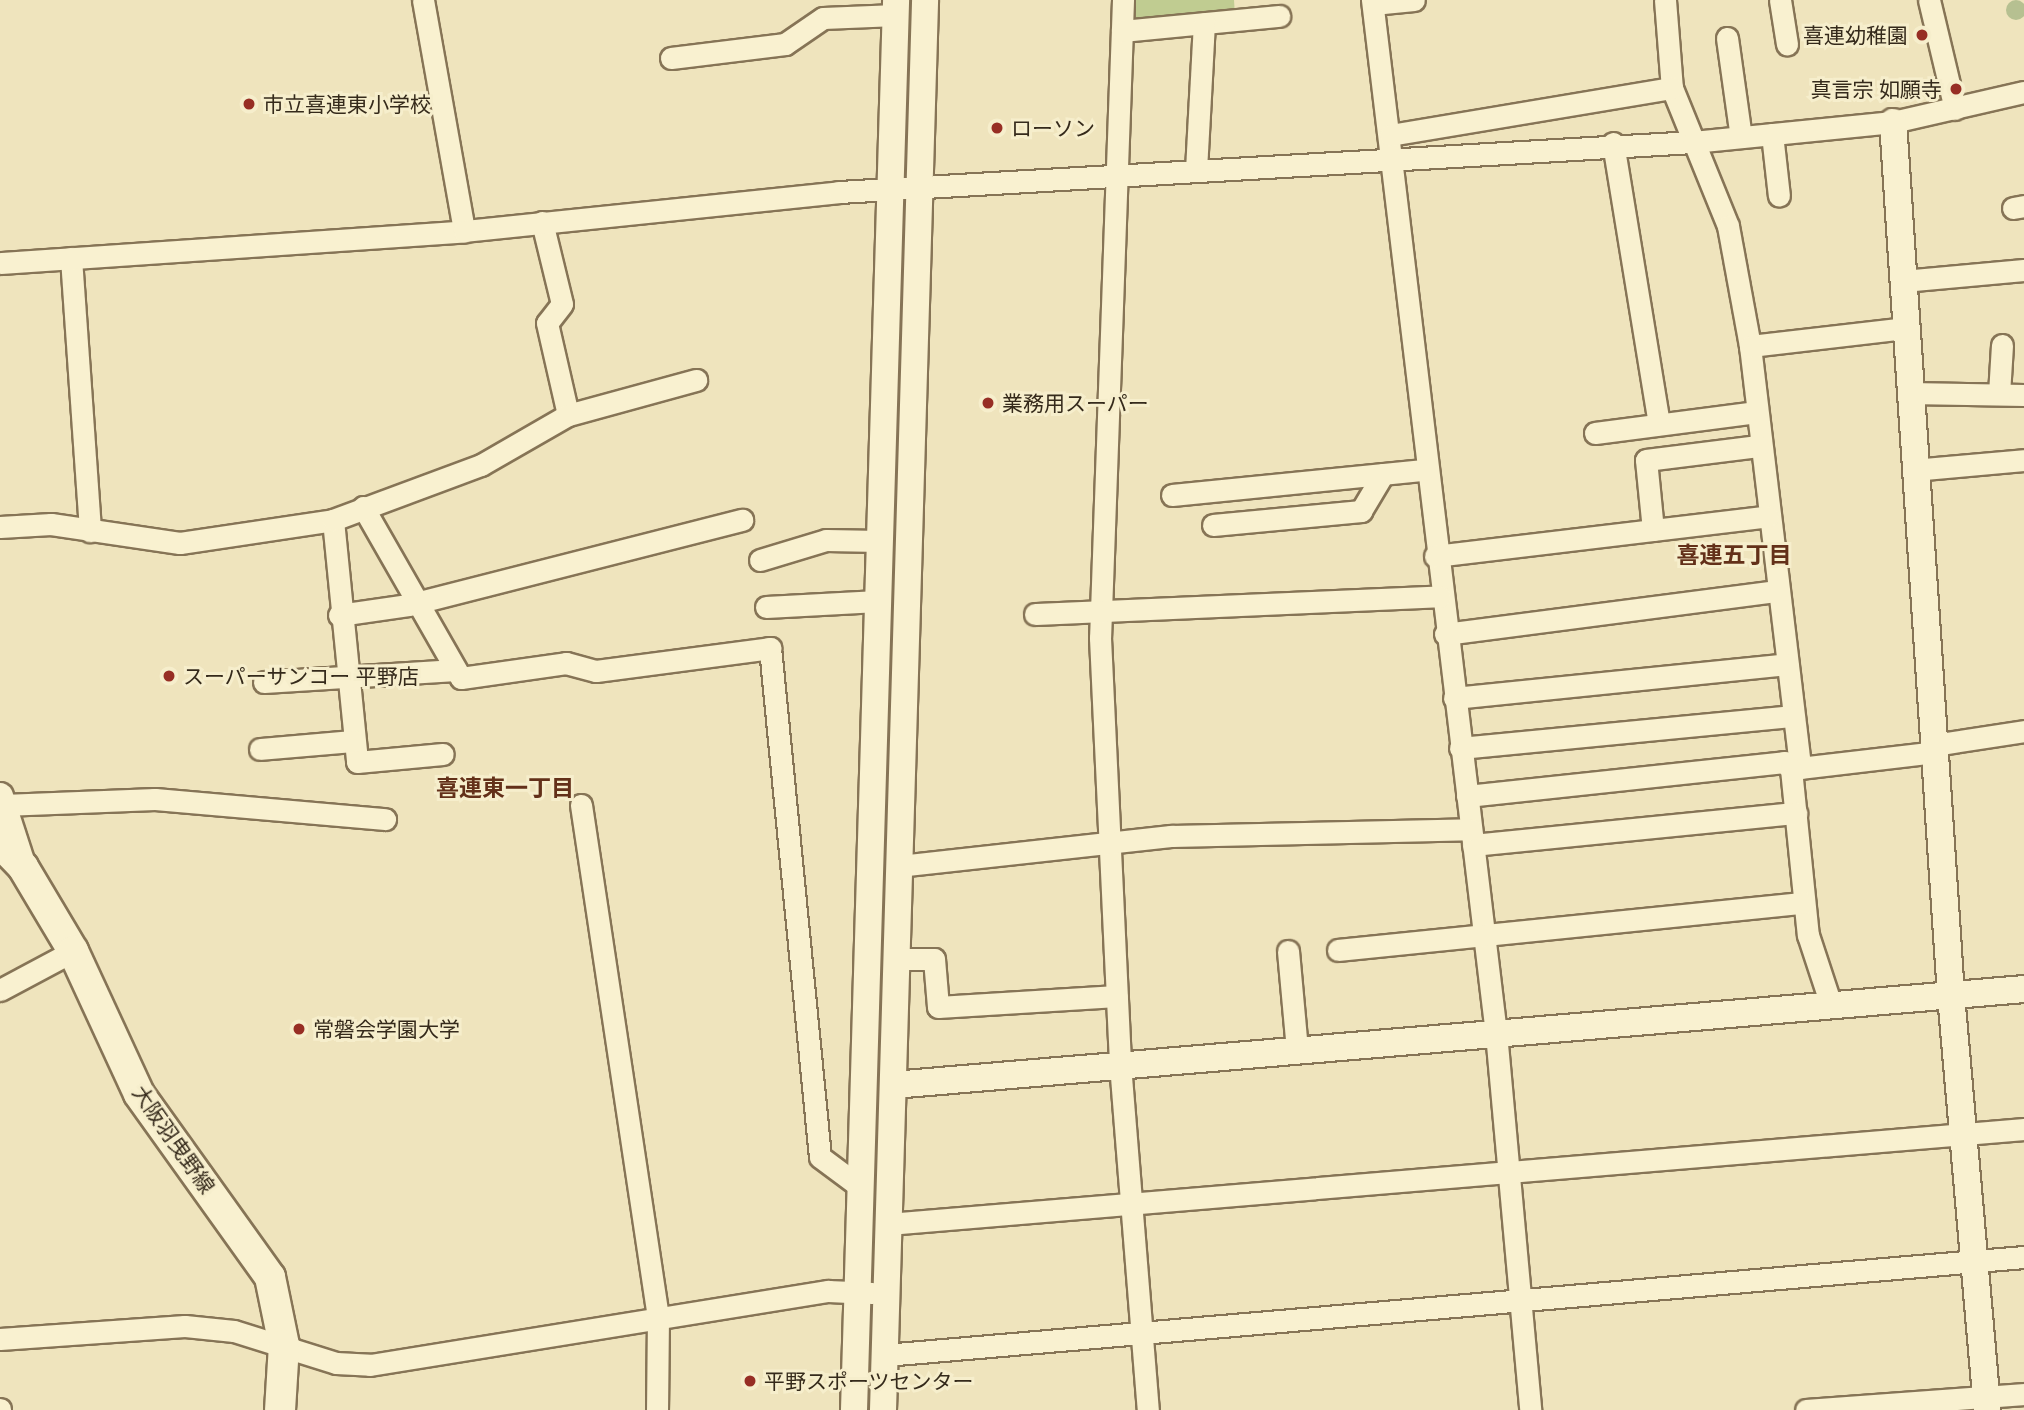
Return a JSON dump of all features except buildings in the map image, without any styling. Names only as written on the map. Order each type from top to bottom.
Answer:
[{"type":"main road","name":"大阪羽曳野線","points":[[0,843],[23,867],[74,951],[139,1094],[261,1258],[278,1302],[284,1345],[280,1410]]},
{"type":"street","points":[[423,0],[464,231]]},
{"type":"street","points":[[883,1410],[925,0]]},
{"type":"street","points":[[1123,0],[1102,613],[1120,1064],[1148,1410]]},
{"type":"street","points":[[1414,0],[1373,2],[1390,135],[1424,470],[1496,1033],[1530,1410]]},
{"type":"street","points":[[1665,0],[1672,88],[1728,226],[1749,346],[1758,446],[1793,716],[1796,813],[1804,903],[1808,935],[1831,1005]]},
{"type":"street","points":[[1780,0],[1787,44]]},
{"type":"street","points":[[1929,0],[1955,109]]},
{"type":"street","points":[[671,58],[785,44],[823,18],[896,8],[854,1410]]},
{"type":"street","points":[[1122,31],[1279,16]]},
{"type":"street","points":[[1196,170],[1204,23]]},
{"type":"street","points":[[1727,38],[1741,137]]},
{"type":"street","points":[[1390,135],[1672,88]]},
{"type":"street","points":[[0,262],[464,231],[684,205],[891,190],[1614,143],[1693,142],[1894,122],[2024,92]]},
{"type":"street","points":[[1894,122],[1913,470],[1951,995],[1986,1403]]},
{"type":"street","points":[[1772,134],[1779,196]]},
{"type":"street","points":[[1614,143],[1659,424]]},
{"type":"street","points":[[542,222],[562,304],[547,323],[568,415]]},
{"type":"street","points":[[71,258],[90,531]]},
{"type":"street","points":[[1903,281],[2024,270]]},
{"type":"street","points":[[1749,346],[1905,328]]},
{"type":"street","points":[[1999,394],[2002,345]]},
{"type":"street","points":[[0,527],[51,524],[180,543],[332,520],[481,465],[568,415],[696,380]]},
{"type":"street","points":[[1909,393],[2024,395]]},
{"type":"street","points":[[1595,433],[1757,412]]},
{"type":"street","points":[[1653,530],[1646,460],[1758,446]]},
{"type":"street","points":[[1913,470],[2024,460]]},
{"type":"street","points":[[1172,495],[1424,470]]},
{"type":"street","points":[[1213,526],[1361,511],[1383,474]]},
{"type":"street","points":[[362,507],[420,601],[461,678],[566,663],[596,671],[770,648],[820,1157],[859,1186]]},
{"type":"street","points":[[1435,556],[1768,516]]},
{"type":"street","points":[[332,520],[339,615],[357,762],[443,754]]},
{"type":"street","points":[[339,615],[420,601],[743,520]]},
{"type":"street","points":[[760,560],[826,540],[880,541]]},
{"type":"street","points":[[1446,634],[1777,591]]},
{"type":"street","points":[[1035,614],[1440,596]]},
{"type":"street","points":[[766,607],[878,601]]},
{"type":"street","points":[[1454,698],[1787,664]]},
{"type":"street","points":[[264,682],[456,670]]},
{"type":"street","points":[[1460,748],[1793,716]]},
{"type":"street","points":[[1467,796],[1784,762],[1795,768],[1934,749],[2024,731]]},
{"type":"street","points":[[260,749],[354,741]]},
{"type":"street","points":[[23,867],[1,800],[155,799],[385,819]]},
{"type":"street","points":[[581,805],[658,1317],[657,1410]]},
{"type":"street","points":[[899,866],[1171,836],[1472,837],[1796,813]]},
{"type":"street","points":[[870,817],[901,823]]},
{"type":"street","points":[[1338,950],[1484,932],[1804,903]]},
{"type":"street","points":[[0,990],[74,951]]},
{"type":"street","points":[[1288,951],[1297,1049]]},
{"type":"street","points":[[897,959],[934,959],[938,1007],[1117,996]]},
{"type":"street","points":[[893,1085],[2024,989]]},
{"type":"street","points":[[888,1224],[1132,1206],[2024,1129]]},
{"type":"street","points":[[885,1355],[1142,1328],[2024,1257]]},
{"type":"street","points":[[0,1339],[186,1326],[284,1345],[336,1363],[370,1364],[658,1317],[857,1292],[887,1293]]},
{"type":"street","points":[[1806,1410],[1986,1403],[2024,1394]]},
{"type":"green space","points":[[1130,0],[1234,0],[1235,16],[1130,24]]},
{"type":"green space","points":[[2016,0],[2023,3],[2026,10],[2023,17],[2016,20],[2009,17],[2006,10],[2009,3]]},
{"type":"place","name":"喜連幼稚園","points":[[1922,35]]},
{"type":"place","name":"真言宗 如願寺","points":[[1956,89]]},
{"type":"place","name":"市立喜連東小学校","points":[[249,104]]},
{"type":"place","name":"ローソン","points":[[997,128]]},
{"type":"place","name":"業務用スーパー","points":[[988,403]]},
{"type":"place","name":"スーパーサンコー 平野店","points":[[169,676]]},
{"type":"place","name":"常磐会学園大学","points":[[299,1029]]},
{"type":"place","name":"平野スポーツセンター","points":[[750,1381]]},
{"type":"district","name":"喜連五丁目","points":[[1734,554]]},
{"type":"district","name":"喜連東一丁目","points":[[505,787]]}]
